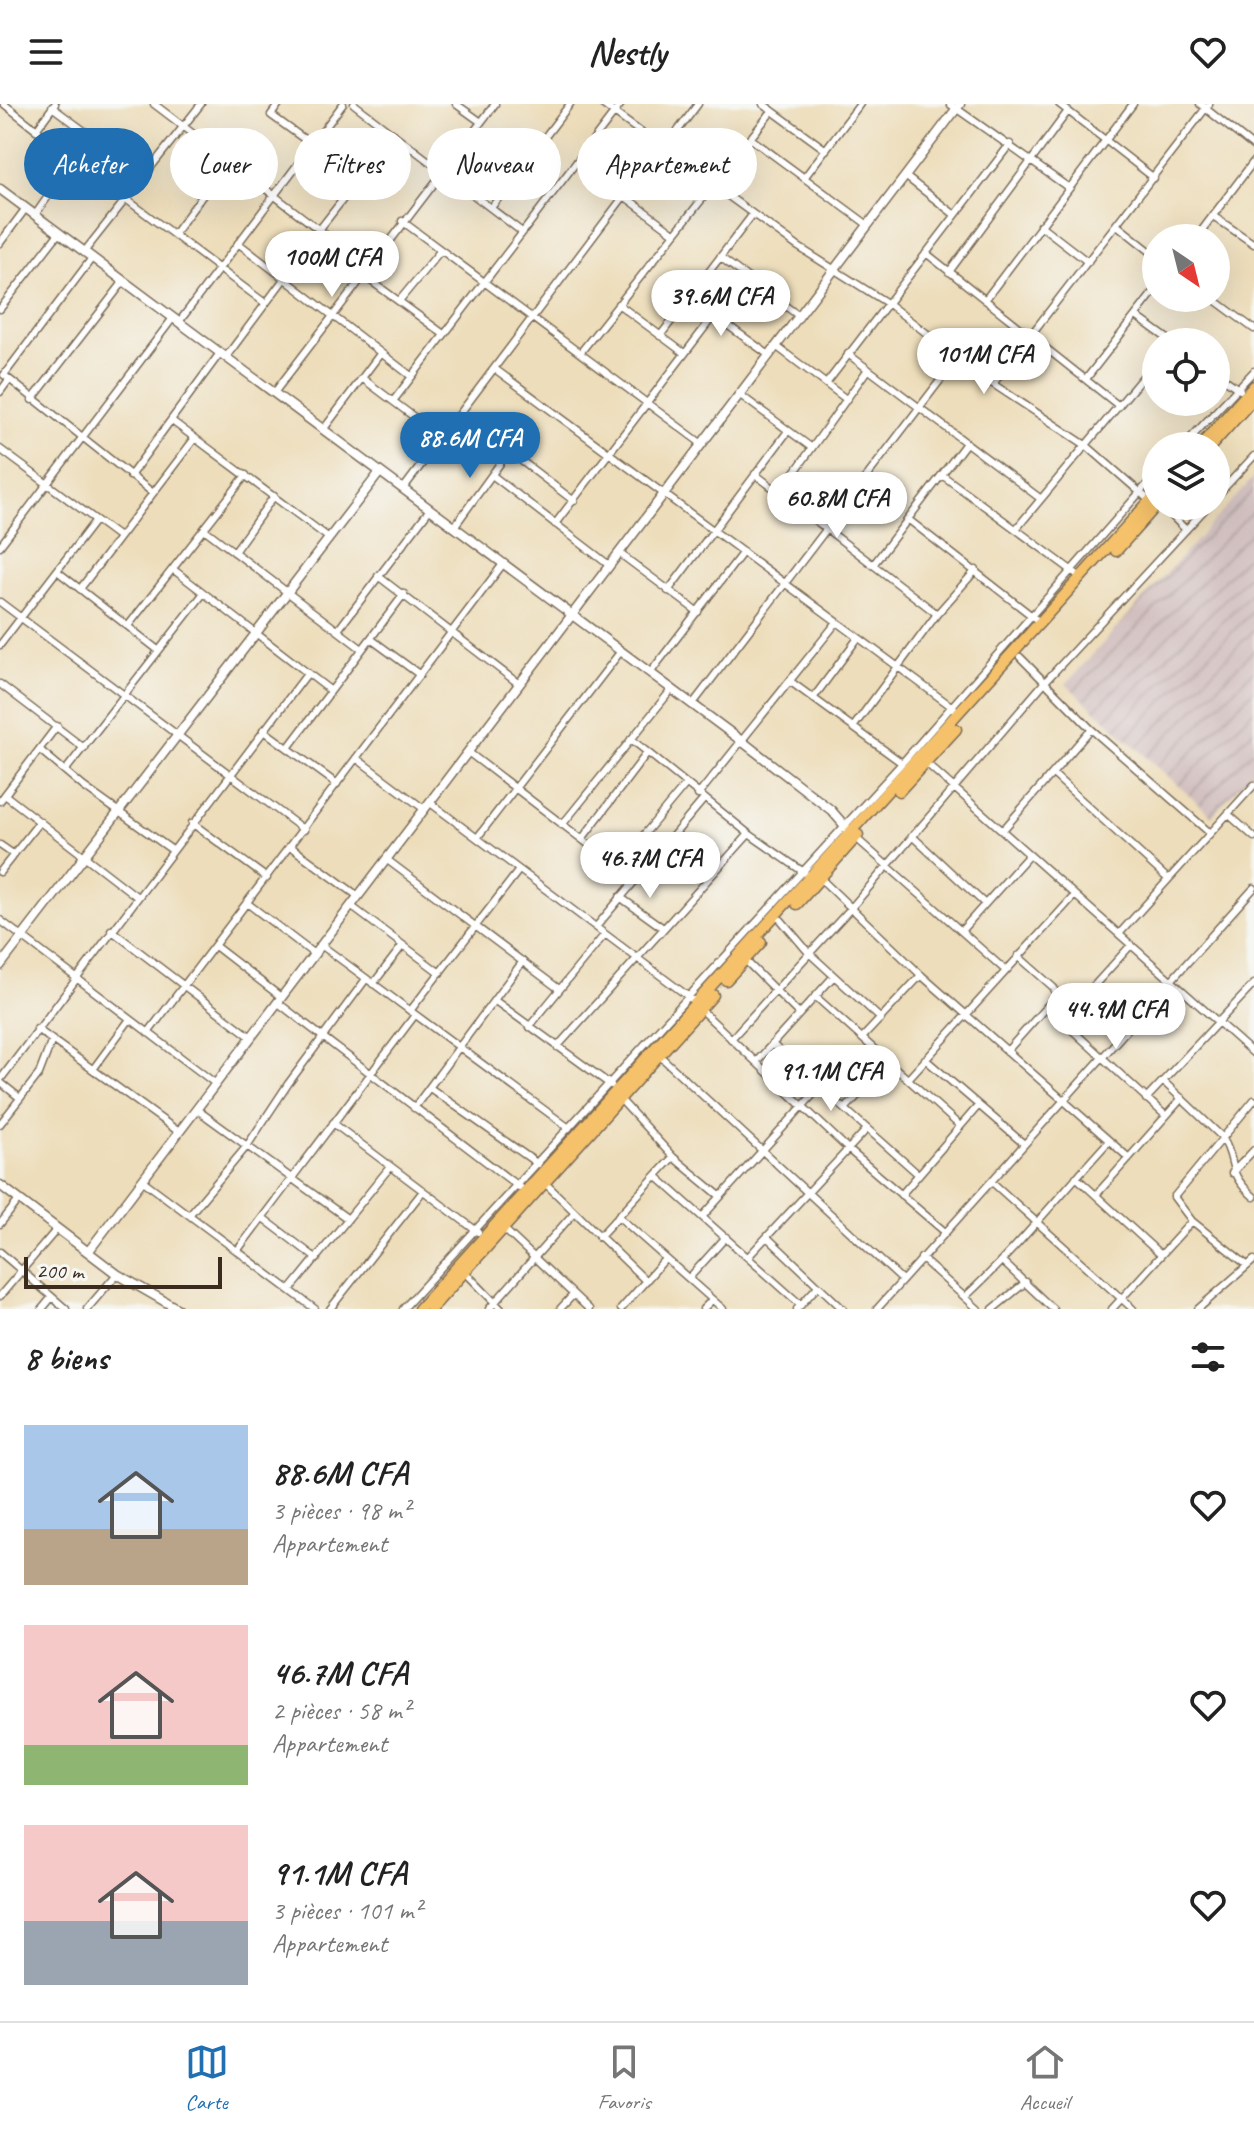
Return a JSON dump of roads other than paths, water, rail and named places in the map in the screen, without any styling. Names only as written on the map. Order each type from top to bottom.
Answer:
[{"type":"main road","points":[[1212,432],[1248,392]]},
{"type":"main road","points":[[1221,432],[1248,392]]},
{"type":"main road","points":[[922,760],[957,710],[1142,516]]},
{"type":"main road","points":[[431,1309],[545,1183],[615,1091],[660,1056],[812,875],[1020,657],[1142,518]]},
{"type":"main road","points":[[419,1309],[480,1234],[573,1131],[745,960],[781,920],[812,875]]},
{"type":"street","points":[[4,104],[34,128]]},
{"type":"street","points":[[154,104],[186,128]]},
{"type":"street","points":[[154,162],[201,104]]},
{"type":"street","points":[[279,104],[271,115],[294,132]]},
{"type":"street","points":[[324,128],[343,104]]},
{"type":"street","points":[[354,104],[386,128]]},
{"type":"street","points":[[456,104],[481,122]]},
{"type":"street","points":[[476,128],[495,104]]},
{"type":"street","points":[[491,208],[570,104]]},
{"type":"street","points":[[602,104],[635,128]]},
{"type":"street","points":[[602,128],[621,104]]},
{"type":"street","points":[[680,128],[698,104]]},
{"type":"street","points":[[763,104],[826,150]]},
{"type":"street","points":[[804,178],[860,104]]},
{"type":"street","points":[[1059,104],[1154,178]]},
{"type":"street","points":[[985,300],[1133,104]]},
{"type":"street","points":[[88,1252],[868,225],[955,105],[1069,188]]},
{"type":"street","points":[[993,384],[1154,178],[1205,105],[1254,147]]},
{"type":"street","points":[[38,128],[54,106],[82,128]]},
{"type":"street","points":[[757,129],[772,111]]},
{"type":"street","points":[[949,272],[1068,111]]},
{"type":"street","points":[[757,143],[868,225]]},
{"type":"street","points":[[826,384],[1010,144]]},
{"type":"street","points":[[394,400],[442,333],[577,161]]},
{"type":"street","points":[[1207,224],[1254,161]]},
{"type":"street","points":[[278,189],[294,167]]},
{"type":"street","points":[[905,176],[955,215]]},
{"type":"street","points":[[0,189],[831,810],[851,832],[1005,970]]},
{"type":"street","points":[[274,393],[427,189]]},
{"type":"street","points":[[35,215],[45,200]]},
{"type":"street","points":[[125,200],[5,369],[8,381],[153,493]]},
{"type":"street","points":[[127,200],[265,303]]},
{"type":"street","points":[[174,234],[199,200]]},
{"type":"street","points":[[0,546],[45,483],[270,200]]},
{"type":"street","points":[[278,200],[368,267]]},
{"type":"street","points":[[319,230],[342,200]]},
{"type":"street","points":[[481,200],[522,232]]},
{"type":"street","points":[[403,489],[621,200]]},
{"type":"street","points":[[629,200],[674,233]]},
{"type":"street","points":[[580,353],[701,200]]},
{"type":"street","points":[[732,200],[887,303],[993,384],[1087,446],[1142,493]]},
{"type":"street","points":[[0,243],[26,208]]},
{"type":"street","points":[[660,336],[753,214]]},
{"type":"street","points":[[1213,216],[1254,244]]},
{"type":"street","points":[[402,221],[702,444]]},
{"type":"street","points":[[1040,225],[1088,262]]},
{"type":"street","points":[[1117,225],[1142,245]]},
{"type":"street","points":[[0,309],[59,233]]},
{"type":"street","points":[[238,243],[411,376]]},
{"type":"street","points":[[399,301],[441,250]]},
{"type":"street","points":[[926,253],[1119,406]]},
{"type":"street","points":[[720,257],[799,316]]},
{"type":"street","points":[[363,275],[442,333]]},
{"type":"street","points":[[130,476],[284,279]]},
{"type":"street","points":[[32,400],[124,281]]},
{"type":"street","points":[[690,298],[769,355]]},
{"type":"street","points":[[618,304],[684,353]]},
{"type":"street","points":[[1086,379],[1142,308]]},
{"type":"street","points":[[1230,311],[1254,329]]},
{"type":"street","points":[[555,524],[715,314]]},
{"type":"street","points":[[1136,316],[1153,328]]},
{"type":"street","points":[[776,346],[846,399]]},
{"type":"street","points":[[323,430],[380,354]]},
{"type":"street","points":[[848,354],[1041,499]]},
{"type":"street","points":[[692,705],[958,357]]},
{"type":"street","points":[[495,369],[957,710]]},
{"type":"street","points":[[780,493],[868,369]]},
{"type":"street","points":[[1200,432],[1248,392],[1254,371]]},
{"type":"street","points":[[362,378],[442,438]]},
{"type":"street","points":[[1016,529],[1142,378]]},
{"type":"street","points":[[0,392],[8,381]]},
{"type":"street","points":[[1230,381],[1248,392]]},
{"type":"street","points":[[739,394],[812,448]]},
{"type":"street","points":[[460,414],[574,501]]},
{"type":"street","points":[[172,421],[329,538]]},
{"type":"street","points":[[668,591],[788,431]]},
{"type":"street","points":[[80,589],[195,438]]},
{"type":"street","points":[[873,565],[966,443]]},
{"type":"street","points":[[0,449],[119,537]]},
{"type":"street","points":[[454,527],[509,451]]},
{"type":"street","points":[[1230,482],[1254,456]]},
{"type":"street","points":[[0,966],[380,472]]},
{"type":"street","points":[[755,474],[937,614]]},
{"type":"street","points":[[128,626],[246,475]]},
{"type":"street","points":[[492,475],[609,565]]},
{"type":"street","points":[[942,475],[1082,578]]},
{"type":"street","points":[[615,1091],[687,996],[812,875],[851,832],[902,763],[957,710],[1070,568],[1142,488]]},
{"type":"street","points":[[234,552],[274,496]]},
{"type":"street","points":[[338,630],[430,509]]},
{"type":"street","points":[[909,520],[1041,623]]},
{"type":"street","points":[[1175,520],[1186,530]]},
{"type":"street","points":[[731,1039],[852,907],[1043,684],[1195,520]]},
{"type":"street","points":[[0,645],[95,521]]},
{"type":"street","points":[[204,529],[362,649]]},
{"type":"street","points":[[0,530],[8,535]]},
{"type":"street","points":[[650,673],[743,552]]},
{"type":"street","points":[[619,553],[698,612]]},
{"type":"street","points":[[148,1033],[503,564]]},
{"type":"street","points":[[174,570],[331,691]]},
{"type":"street","points":[[854,726],[937,614],[976,570]]},
{"type":"street","points":[[57,571],[158,650]]},
{"type":"street","points":[[378,576],[519,684]]},
{"type":"street","points":[[65,771],[203,594]]},
{"type":"street","points":[[288,748],[404,594]]},
{"type":"street","points":[[0,602],[304,830]]},
{"type":"street","points":[[596,927],[663,848],[837,622]]},
{"type":"street","points":[[814,697],[858,638]]},
{"type":"street","points":[[371,639],[420,675]]},
{"type":"street","points":[[477,838],[621,651]]},
{"type":"street","points":[[1020,657],[1043,684],[1091,729],[1210,833]]},
{"type":"street","points":[[20,1098],[0,1081],[136,896],[307,674]]},
{"type":"street","points":[[791,682],[902,763]]},
{"type":"street","points":[[0,696],[3,686],[84,748]]},
{"type":"street","points":[[562,825],[672,689]]},
{"type":"street","points":[[57,726],[2,798],[40,821],[136,896]]},
{"type":"street","points":[[1003,830],[1091,729]]},
{"type":"street","points":[[263,730],[337,784]]},
{"type":"street","points":[[631,739],[749,834],[812,875],[852,907],[921,975],[1129,1158]]},
{"type":"street","points":[[40,750],[119,813],[172,850]]},
{"type":"street","points":[[468,752],[635,880]]},
{"type":"street","points":[[582,839],[647,753]]},
{"type":"street","points":[[356,758],[477,838],[687,996],[849,1150],[945,1232]]},
{"type":"street","points":[[922,760],[1254,1054]]},
{"type":"street","points":[[1053,774],[1168,879]]},
{"type":"street","points":[[618,866],[686,784]]},
{"type":"street","points":[[1119,934],[1254,785]]},
{"type":"street","points":[[1228,814],[1254,837]]},
{"type":"street","points":[[0,872],[40,821]]},
{"type":"street","points":[[192,823],[267,878]]},
{"type":"street","points":[[645,834],[663,848]]},
{"type":"street","points":[[557,1047],[749,834]]},
{"type":"street","points":[[912,836],[985,904]]},
{"type":"street","points":[[0,845],[13,854]]},
{"type":"street","points":[[291,847],[358,896]]},
{"type":"street","points":[[961,931],[1029,855]]},
{"type":"street","points":[[386,859],[559,989]]},
{"type":"street","points":[[237,1251],[519,870]]},
{"type":"street","points":[[881,1308],[921,1258],[1254,888]]},
{"type":"street","points":[[908,1079],[1074,896]]},
{"type":"street","points":[[620,897],[663,928]]},
{"type":"street","points":[[247,903],[314,954]]},
{"type":"street","points":[[351,906],[440,973]]},
{"type":"street","points":[[0,920],[216,1084]]},
{"type":"street","points":[[781,920],[833,977],[881,1019]]},
{"type":"street","points":[[111,930],[251,1037]]},
{"type":"street","points":[[529,1027],[605,934]]},
{"type":"street","points":[[215,946],[414,1108],[521,1189],[538,1164],[573,1131],[321,945]]},
{"type":"street","points":[[190,1214],[247,1146],[288,1084],[325,1037],[403,945]]},
{"type":"street","points":[[1062,1021],[1131,945]]},
{"type":"street","points":[[1007,1051],[1047,1007],[1056,992],[1018,956]]},
{"type":"street","points":[[745,960],[773,992],[799,1014]]},
{"type":"street","points":[[414,1108],[523,961]]},
{"type":"street","points":[[863,1037],[921,975]]},
{"type":"street","points":[[756,1062],[833,977]]},
{"type":"street","points":[[1146,1099],[1254,984]]},
{"type":"street","points":[[815,996],[960,1126]]},
{"type":"street","points":[[494,1000],[615,1091],[673,1157],[720,1196]]},
{"type":"street","points":[[1047,1007],[1166,1116]]},
{"type":"street","points":[[94,1068],[130,1019]]},
{"type":"street","points":[[37,1029],[179,1132]]},
{"type":"street","points":[[0,1124],[39,1074],[52,1040]]},
{"type":"street","points":[[772,1044],[918,1174]]},
{"type":"street","points":[[660,1056],[902,1280]]},
{"type":"street","points":[[925,1059],[1024,1144]]},
{"type":"street","points":[[845,1109],[890,1062]]},
{"type":"street","points":[[1163,1081],[1222,1137],[1228,1148],[1232,1173],[1254,1197]]},
{"type":"street","points":[[703,1216],[820,1087]]},
{"type":"street","points":[[430,1088],[538,1164]]},
{"type":"street","points":[[1096,1195],[1182,1098]]},
{"type":"street","points":[[1198,1309],[1251,1262],[1192,1221],[1174,1197],[1254,1100]]},
{"type":"street","points":[[901,1195],[978,1106]]},
{"type":"street","points":[[196,1109],[348,1219]]},
{"type":"street","points":[[333,1123],[480,1234],[403,1309]]},
{"type":"street","points":[[748,1257],[867,1129]]},
{"type":"street","points":[[965,1297],[1003,1262],[1035,1220],[1109,1141]]},
{"type":"street","points":[[1232,1173],[1254,1150]]},
{"type":"street","points":[[599,1237],[673,1157]]},
{"type":"street","points":[[291,1289],[390,1167]]},
{"type":"street","points":[[656,1176],[748,1257],[799,1307],[818,1286]]},
{"type":"street","points":[[1076,1177],[1161,1255]]},
{"type":"street","points":[[142,1180],[315,1309]]},
{"type":"street","points":[[992,1182],[1133,1309]]},
{"type":"street","points":[[545,1183],[573,1214],[646,1281]]},
{"type":"street","points":[[0,1185],[117,1274],[172,1307]]},
{"type":"street","points":[[330,1309],[423,1191]]},
{"type":"street","points":[[0,1224],[19,1200]]},
{"type":"street","points":[[465,1272],[495,1307],[573,1214]]},
{"type":"street","points":[[618,1216],[723,1309]]},
{"type":"street","points":[[263,1218],[317,1259]]},
{"type":"street","points":[[1112,1309],[1192,1221]]},
{"type":"street","points":[[0,1296],[57,1229]]},
{"type":"street","points":[[504,1229],[589,1309]]},
{"type":"street","points":[[689,1278],[726,1237]]},
{"type":"street","points":[[767,1237],[843,1309]]},
{"type":"street","points":[[0,1252],[66,1309]]},
{"type":"street","points":[[921,1258],[978,1309]]},
{"type":"street","points":[[621,1309],[665,1259]]},
{"type":"street","points":[[1003,1262],[1053,1309]]},
{"type":"street","points":[[87,1309],[117,1274]]},
{"type":"street","points":[[993,1309],[1026,1282]]},
{"type":"street","points":[[560,1309],[573,1295]]},
{"type":"street","points":[[42,1309],[52,1297]]},
{"type":"street","points":[[703,1309],[712,1300]]}]
